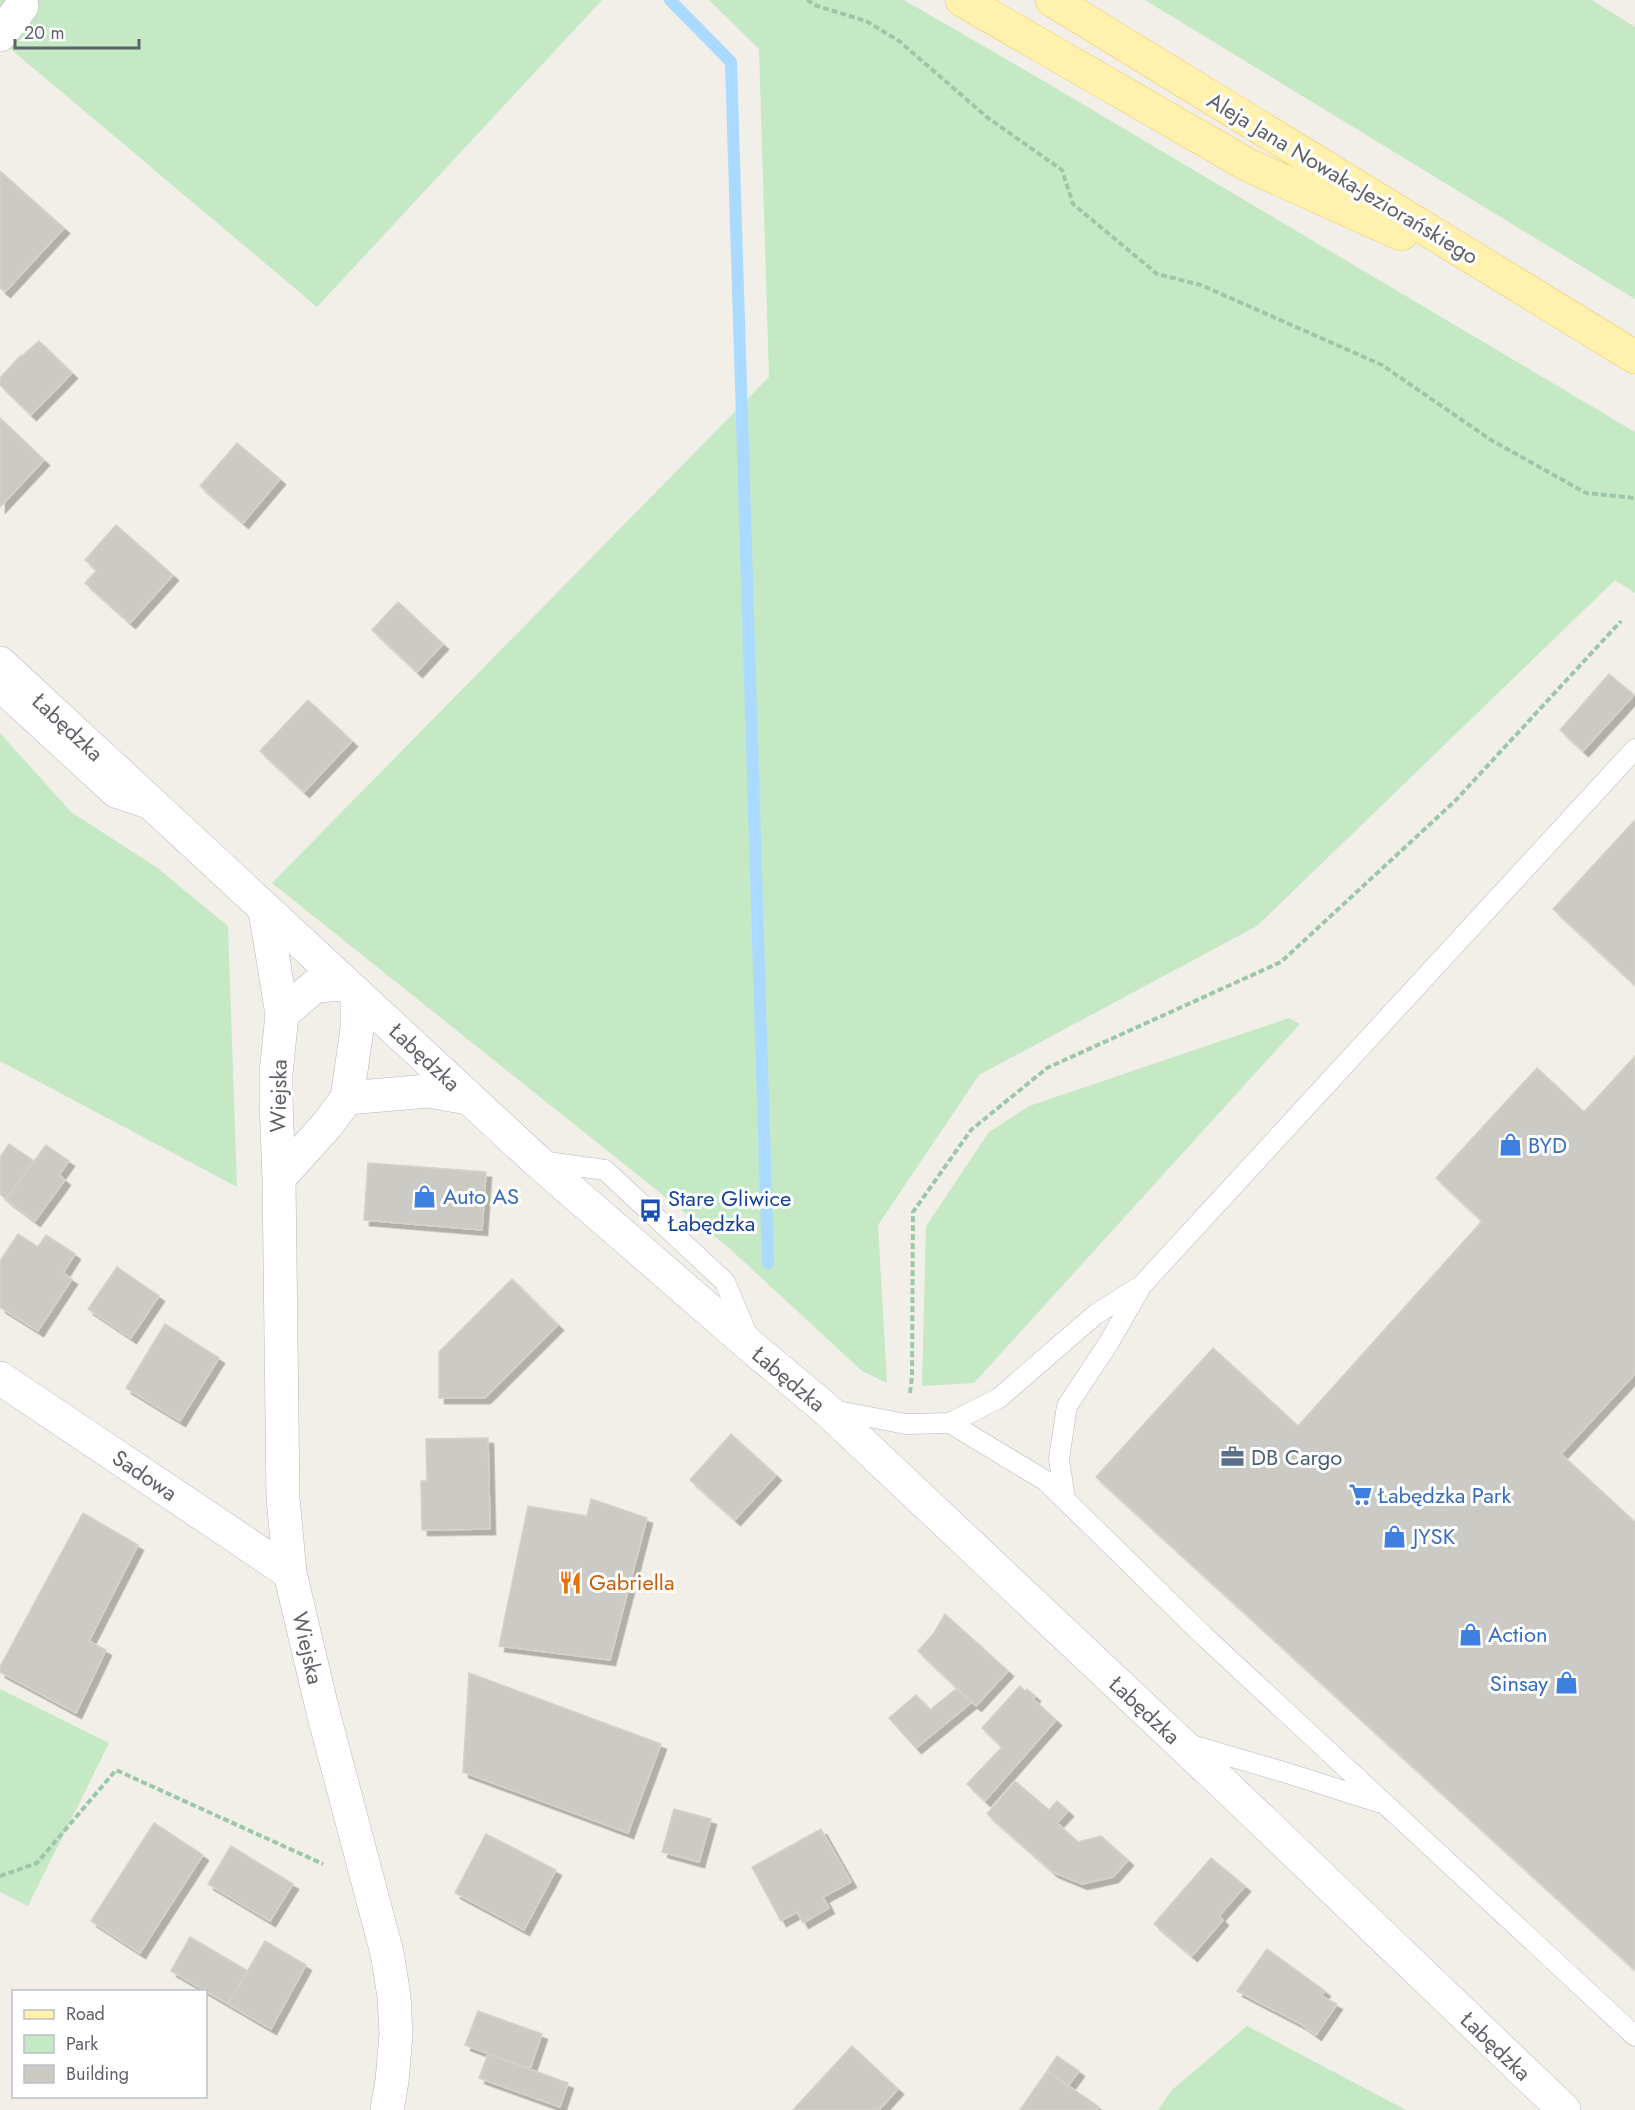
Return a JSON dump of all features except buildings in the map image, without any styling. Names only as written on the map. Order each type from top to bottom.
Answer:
[{"type":"main road","points":[[962,0],[1248,165],[1531,293]]},
{"type":"main road","name":"Aleja Jana Nowaka-Jeziorańskiego","points":[[1052,0],[1635,357]]},
{"type":"street","points":[[0,35],[22,6]]},
{"type":"street","name":"Łabędzka","points":[[0,663],[536,1160],[826,1409],[1564,2110]]},
{"type":"street","name":"Wiejska","points":[[265,910],[282,1014],[276,1073],[276,1100],[283,1498],[290,1573],[387,1953],[394,1996],[396,2034],[387,2110]]},
{"type":"street","points":[[282,1014],[315,986],[352,989]]},
{"type":"street","name":"Wiejska","points":[[279,1178],[327,1125],[347,1098],[357,1029],[352,989]]},
{"type":"street","points":[[347,1098],[428,1091],[468,1098]]},
{"type":"street","name":"Sadowa","points":[[0,1378],[290,1573]]},
{"type":"lane","points":[[0,693],[113,797],[161,813]]},
{"type":"lane","points":[[1065,1499],[1059,1459],[1067,1406],[1108,1344],[1142,1285],[1635,749]]},
{"type":"lane","points":[[826,1409],[906,1424],[950,1423],[999,1398],[1096,1314],[1142,1285]]},
{"type":"lane","points":[[950,1423],[1046,1481],[1204,1636],[1635,2036]]},
{"type":"lane","points":[[1177,1740],[1384,1804]]},
{"type":"path","points":[[807,0],[817,6],[866,21],[899,41],[988,118],[1062,170],[1072,204],[1157,274],[1201,285],[1382,365],[1491,440],[1586,493],[1635,498]]},
{"type":"path","points":[[906,1424],[912,1376],[913,1212],[971,1130],[1047,1068],[1281,962],[1455,801],[1621,621]]},
{"type":"path","points":[[0,1876],[37,1863],[116,1770],[326,1866]]},
{"type":"green space","points":[[0,0],[602,0],[317,307],[0,40]]},
{"type":"green space","points":[[709,0],[904,0],[1635,432],[1635,593],[1615,580],[1257,926],[979,1075],[878,1225],[887,1383],[862,1371],[728,1247],[272,883],[769,377],[759,49]]},
{"type":"green space","points":[[1145,0],[1592,0],[1635,27],[1635,299]]},
{"type":"green space","points":[[0,733],[71,812],[156,867],[228,926],[237,1187],[0,1061]]},
{"type":"green space","points":[[1289,1018],[1300,1024],[974,1383],[922,1386],[926,1226],[989,1132],[1029,1106]]},
{"type":"green space","points":[[0,1689],[109,1743],[28,1906],[0,1892]]},
{"type":"green space","points":[[1247,2026],[1406,2110],[1158,2110],[1172,2090]]},
{"type":"waterway","points":[[670,0],[731,62],[768,1263]]},
{"type":"place","name":"BYD","points":[[1510,1145]]},
{"type":"place","name":"Auto AS","points":[[425,1196]]},
{"type":"place","name":"Stare Gliwice Łabędzka","points":[[650,1211]]},
{"type":"place","name":"DB Cargo","points":[[1233,1457]]},
{"type":"place","name":"Łabędzka Park","points":[[1360,1495]]},
{"type":"place","name":"JYSK","points":[[1395,1536]]},
{"type":"place","name":"Gabriella","points":[[571,1582]]},
{"type":"place","name":"Action","points":[[1470,1634]]},
{"type":"place","name":"Sinsay","points":[[1566,1683]]}]
